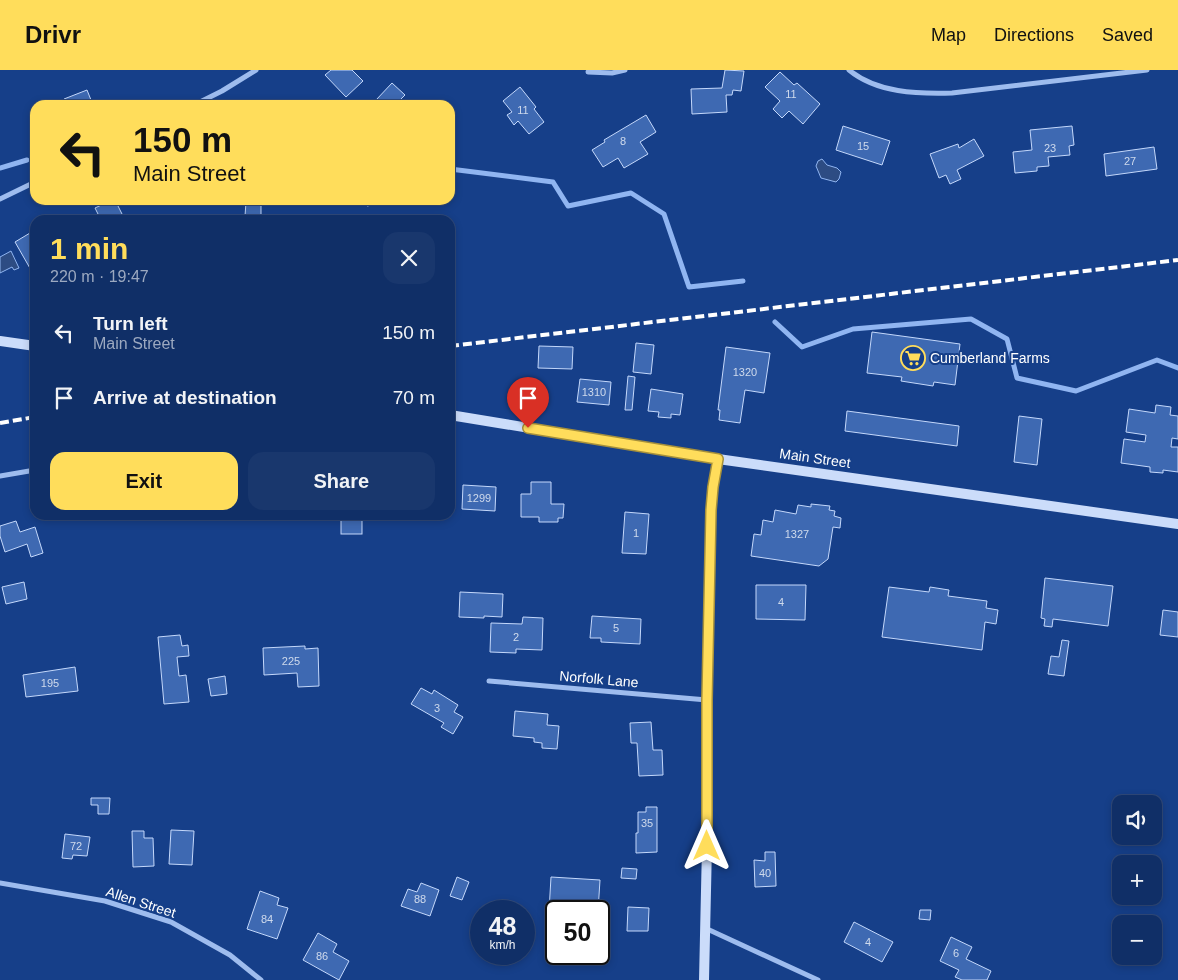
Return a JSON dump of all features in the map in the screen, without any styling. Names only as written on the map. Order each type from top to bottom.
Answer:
[{"type":"main road","points":[[0,341],[30,345]]},
{"type":"main road","name":"Main Street","points":[[455,416],[718,459],[1178,524]]},
{"type":"main road","points":[[704,980],[711,510],[718,459]]},
{"type":"street","points":[[204,100],[256,70]]},
{"type":"street","points":[[588,72],[612,73],[625,70]]},
{"type":"street","points":[[849,70],[869,82],[883,87],[908,92],[942,94],[1147,70]]},
{"type":"street","points":[[0,199],[30,184]]},
{"type":"street","points":[[0,476],[30,471]]},
{"type":"street","name":"Norfolk Lane","points":[[490,681],[707,700]]},
{"type":"street","name":"Allen Street","points":[[0,883],[105,901],[171,922],[230,955],[261,980]]},
{"type":"street","points":[[705,927],[818,980]]},
{"type":"water","points":[[822,159],[827,165],[837,168],[841,172],[836,182],[821,178],[816,166],[818,161]]},
{"type":"water","points":[[11,251],[19,268],[14,270],[12,267],[0,273],[0,257]]},
{"type":"building","points":[[331,70],[352,70],[363,81],[346,97],[325,75]]},
{"type":"building","points":[[725,70],[744,71],[741,91],[733,90],[732,95],[726,95],[727,112],[692,114],[691,89],[722,88]]},
{"type":"building","points":[[780,72],[794,85],[797,83],[820,104],[803,124],[789,111],[782,118],[773,109],[780,101],[765,87]]},
{"type":"building","points":[[392,83],[405,95],[400,100],[376,100]]},
{"type":"building","points":[[520,87],[536,107],[534,109],[544,122],[529,134],[518,121],[514,125],[507,115],[512,112],[503,101]]},
{"type":"building","points":[[87,90],[91,100],[64,100]]},
{"type":"building","points":[[646,115],[656,132],[640,142],[648,154],[624,168],[618,158],[603,167],[592,150],[605,142],[604,140]]},
{"type":"building","points":[[843,126],[890,141],[882,165],[836,150]]},
{"type":"building","points":[[1072,126],[1074,145],[1069,146],[1070,155],[1048,157],[1049,166],[1037,167],[1037,171],[1015,173],[1013,152],[1032,150],[1030,130]]},
{"type":"building","points":[[974,139],[984,156],[957,170],[961,179],[950,184],[946,175],[939,178],[930,154],[958,144],[959,148]]},
{"type":"building","points":[[1154,147],[1157,169],[1106,176],[1104,154]]},
{"type":"building","points":[[101,205],[118,205],[122,215],[98,215],[95,208]]},
{"type":"building","points":[[246,205],[261,205],[261,215],[245,215]]},
{"type":"building","points":[[30,233],[30,268],[15,242]]},
{"type":"building","name":"Cumberland Farms","points":[[872,332],[960,344],[955,385],[934,382],[933,386],[901,381],[902,377],[867,373]]},
{"type":"building","points":[[636,343],[654,345],[651,374],[633,372]]},
{"type":"building","points":[[539,346],[573,347],[572,369],[538,368]]},
{"type":"building","points":[[726,347],[770,353],[764,393],[745,390],[740,423],[719,420],[720,410],[718,410]]},
{"type":"building","points":[[628,376],[635,377],[632,410],[625,410]]},
{"type":"building","points":[[580,379],[611,382],[609,405],[577,402]]},
{"type":"building","points":[[651,389],[683,394],[680,415],[671,414],[671,418],[658,417],[659,412],[648,411]]},
{"type":"building","points":[[1156,405],[1171,407],[1170,415],[1178,416],[1178,439],[1172,438],[1171,447],[1178,447],[1178,472],[1163,470],[1163,473],[1150,472],[1150,467],[1121,463],[1124,439],[1145,442],[1146,435],[1126,432],[1129,409],[1155,413]]},
{"type":"building","points":[[847,411],[959,426],[957,446],[845,431]]},
{"type":"building","points":[[1019,416],[1042,419],[1037,465],[1014,462]]},
{"type":"building","points":[[531,482],[551,482],[551,504],[564,504],[563,518],[558,518],[558,522],[539,522],[539,517],[521,517],[521,494],[531,494]]},
{"type":"building","points":[[463,485],[496,487],[495,511],[462,509]]},
{"type":"building","points":[[811,504],[830,506],[829,510],[835,511],[834,516],[841,518],[840,528],[833,527],[828,559],[819,566],[751,556],[754,534],[761,535],[763,520],[773,522],[775,510],[796,514],[798,505],[811,507]]},
{"type":"building","points":[[625,512],[649,514],[646,554],[622,553]]},
{"type":"building","points":[[341,520],[362,520],[362,534],[341,534]]},
{"type":"building","points":[[16,521],[20,532],[35,527],[43,553],[31,557],[27,544],[5,552],[0,536],[0,526]]},
{"type":"building","points":[[1045,578],[1113,586],[1108,626],[1053,619],[1052,627],[1044,626],[1045,619],[1041,618]]},
{"type":"building","points":[[24,582],[27,599],[6,604],[2,587]]},
{"type":"building","points":[[756,585],[806,585],[805,620],[756,619]]},
{"type":"building","points":[[889,587],[929,592],[930,587],[949,590],[948,596],[987,601],[986,608],[998,610],[996,624],[985,622],[982,650],[882,637]]},
{"type":"building","points":[[460,592],[503,594],[502,617],[459,617]]},
{"type":"building","points":[[1163,610],[1178,612],[1178,637],[1160,635]]},
{"type":"building","points":[[592,616],[641,619],[640,644],[601,642],[601,638],[590,638]]},
{"type":"building","points":[[523,617],[543,618],[542,650],[516,649],[516,653],[490,652],[491,623],[522,624]]},
{"type":"building","points":[[180,635],[182,646],[188,645],[189,656],[177,657],[179,676],[186,675],[189,702],[164,704],[158,637]]},
{"type":"building","points":[[1062,640],[1069,641],[1064,676],[1048,674],[1051,656],[1059,657]]},
{"type":"building","points":[[305,646],[305,649],[318,648],[319,686],[298,687],[297,673],[264,675],[263,648]]},
{"type":"building","points":[[75,667],[78,691],[26,697],[23,675]]},
{"type":"building","points":[[225,676],[227,694],[211,696],[208,679]]},
{"type":"building","points":[[421,688],[432,694],[434,690],[458,705],[454,712],[463,717],[453,734],[441,727],[444,723],[411,704]]},
{"type":"building","points":[[515,711],[548,714],[547,725],[559,726],[557,749],[542,748],[542,743],[534,742],[534,738],[513,736]]},
{"type":"building","points":[[651,722],[653,750],[662,750],[663,775],[639,776],[637,743],[631,743],[630,723]]},
{"type":"building","points":[[91,798],[110,798],[109,814],[98,814],[98,805],[91,805]]},
{"type":"building","points":[[646,807],[657,807],[657,852],[636,853],[638,812],[646,812]]},
{"type":"building","points":[[171,830],[194,831],[192,865],[169,864]]},
{"type":"building","points":[[132,831],[144,831],[144,838],[153,838],[154,866],[133,867]]},
{"type":"building","points":[[65,834],[90,837],[87,856],[73,855],[72,859],[62,858]]},
{"type":"building","points":[[765,852],[775,852],[776,886],[755,887],[754,860],[765,861]]},
{"type":"building","points":[[622,868],[637,869],[636,879],[621,878]]},
{"type":"building","points":[[457,877],[469,882],[462,900],[450,896]]},
{"type":"building","points":[[551,877],[600,880],[599,900],[550,900]]},
{"type":"building","points":[[421,883],[439,890],[430,916],[401,906],[408,889],[417,892]]},
{"type":"building","points":[[260,891],[279,898],[277,905],[288,908],[277,939],[247,929]]},
{"type":"building","points":[[628,907],[649,908],[648,931],[627,931]]},
{"type":"building","points":[[920,910],[931,910],[930,920],[919,919]]},
{"type":"building","points":[[854,922],[893,942],[882,962],[844,942]]},
{"type":"building","points":[[318,933],[337,944],[333,952],[349,961],[339,980],[303,960]]},
{"type":"building","points":[[951,937],[972,947],[966,959],[991,971],[987,980],[962,980],[955,977],[959,970],[940,961]]},
{"type":"waterway","points":[[0,168],[27,160]]},
{"type":"waterway","points":[[455,170],[553,182],[568,206],[631,193],[664,214],[689,287],[743,281]]},
{"type":"waterway","points":[[775,322],[802,347],[853,329],[971,319],[1007,339],[1017,378],[1076,391],[1157,360],[1178,368]]},
{"type":"railway","points":[[455,345],[1178,260]]},
{"type":"railway","points":[[0,423],[30,418]]},
{"type":"place","name":"Cumberland Farms","points":[[913,358]]},
{"type":"route","points":[[528,428],[718,459],[711,510],[707,700],[707,846]]}]
